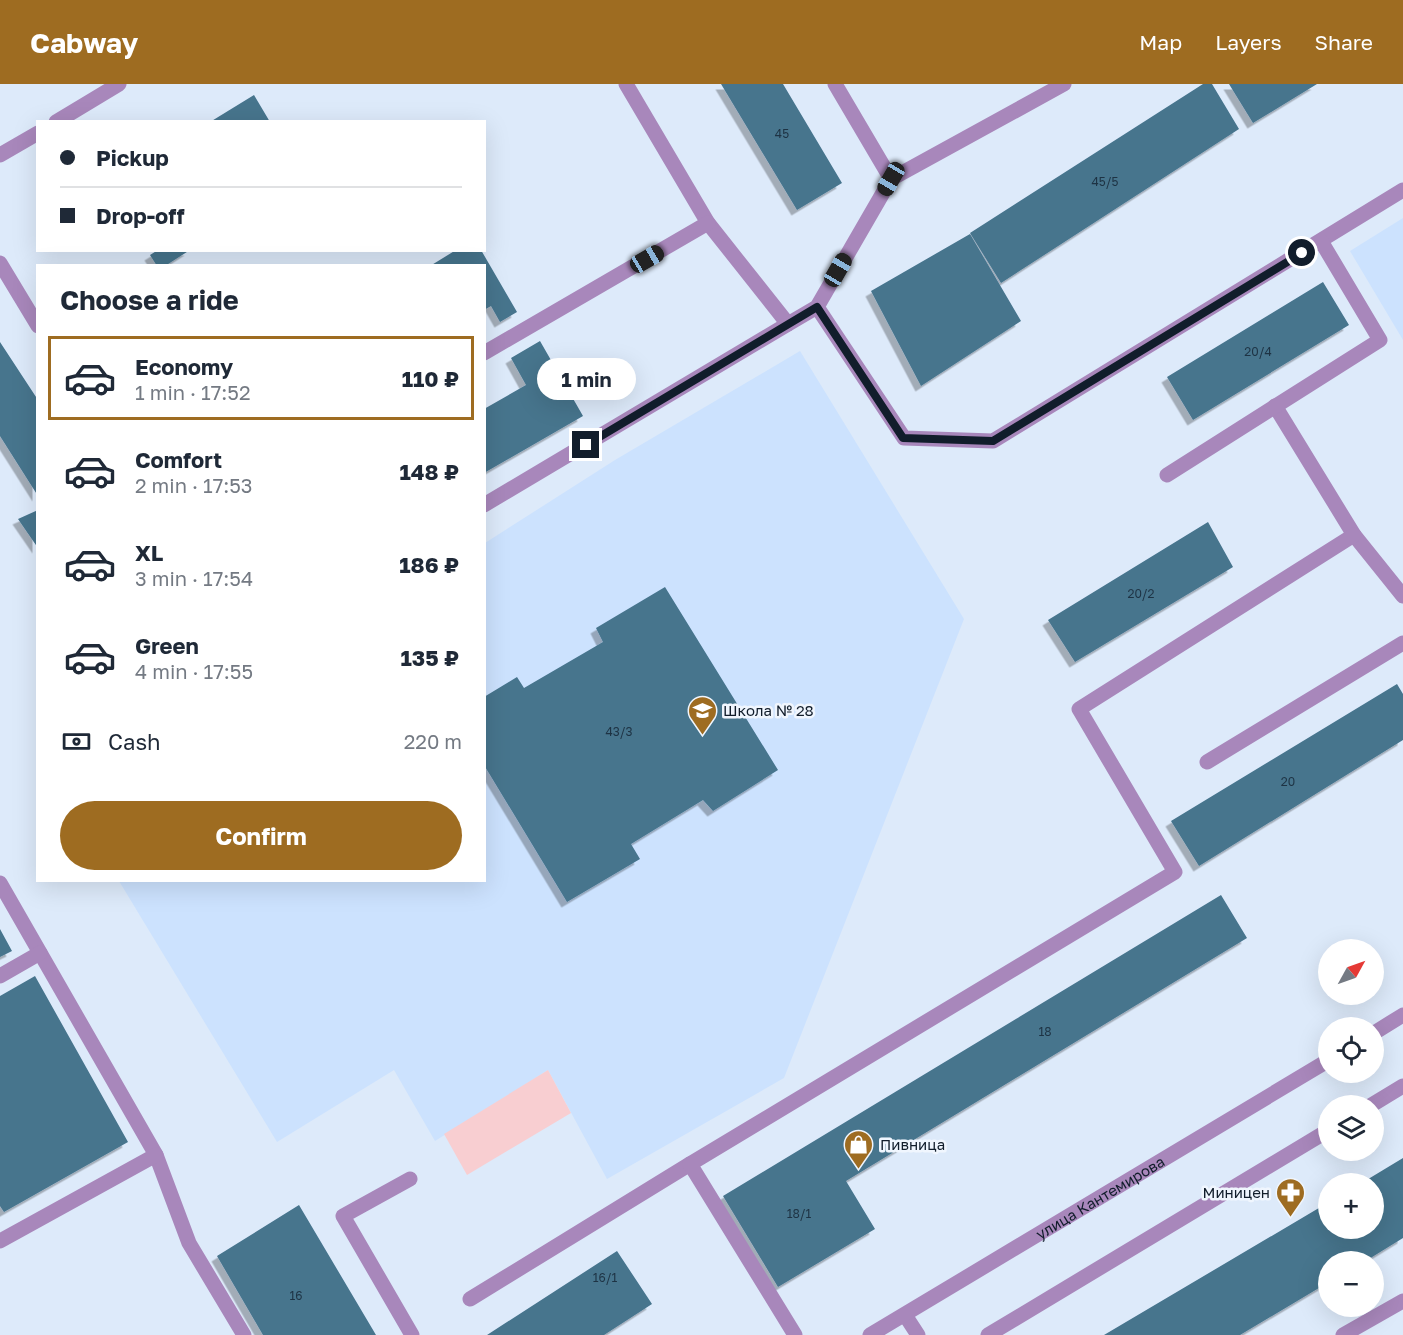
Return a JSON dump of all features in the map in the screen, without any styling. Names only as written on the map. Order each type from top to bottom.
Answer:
[{"type":"street","points":[[59,120],[119,84]]},
{"type":"street","points":[[626,84],[708,223],[788,324]]},
{"type":"street","points":[[835,84],[891,179]]},
{"type":"street","points":[[486,504],[817,307],[891,179],[1064,84]]},
{"type":"street","points":[[0,155],[36,134]]},
{"type":"street","points":[[817,307],[903,438],[993,441],[1403,190]]},
{"type":"street","points":[[486,352],[708,223]]},
{"type":"street","points":[[1167,475],[1380,340],[1321,241]]},
{"type":"street","points":[[0,263],[36,323]]},
{"type":"street","points":[[1275,405],[1354,536],[1403,596]]},
{"type":"street","points":[[470,1299],[1175,872],[1079,709],[1354,536]]},
{"type":"street","points":[[1207,762],[1403,643]]},
{"type":"street","points":[[0,883],[156,1155],[189,1243],[244,1335]]},
{"type":"street","points":[[0,976],[40,953]]},
{"type":"street","points":[[1384,1027],[1403,1015]]},
{"type":"street","name":"улица Кантемирова","points":[[870,1335],[1318,1067]]},
{"type":"street","points":[[1384,1098],[1403,1086]]},
{"type":"street","points":[[988,1335],[1318,1137]]},
{"type":"street","points":[[0,1241],[156,1155]]},
{"type":"street","points":[[690,1164],[795,1335]]},
{"type":"street","points":[[410,1179],[344,1216],[412,1335]]},
{"type":"street","points":[[1343,1335],[1403,1301]]},
{"type":"street","points":[[905,1315],[918,1335]]},
{"type":"shaded area","points":[[1403,218],[1403,340],[1350,251]]},
{"type":"shaded area","name":"Школа № 28","points":[[800,351],[964,619],[784,1078],[607,1179],[548,1070],[435,1141],[394,1070],[277,1142],[120,882],[486,882],[486,542],[615,460]]},
{"type":"shaded area","points":[[548,1070],[571,1113],[467,1175],[444,1134]]},
{"type":"building","points":[[721,84],[783,84],[842,183],[797,210]]},
{"type":"building","points":[[1203,84],[1212,84],[1239,129],[1001,283],[970,233]]},
{"type":"building","points":[[1229,84],[1317,84],[1253,123]]},
{"type":"building","points":[[254,95],[269,120],[213,120]]},
{"type":"building","points":[[970,234],[1021,321],[921,386],[871,291]]},
{"type":"building","points":[[155,252],[187,252],[168,264],[156,264],[150,255]]},
{"type":"building","points":[[453,252],[482,252],[517,312],[500,322],[491,306],[486,309],[486,264],[433,264]]},
{"type":"building","points":[[1323,282],[1349,325],[1193,420],[1167,377]]},
{"type":"building","points":[[540,341],[583,416],[486,472],[486,408],[526,385],[511,358]]},
{"type":"building","points":[[0,342],[36,397],[36,493],[0,436]]},
{"type":"building","points":[[36,511],[36,545],[18,519]]},
{"type":"building","points":[[1208,522],[1233,567],[1075,662],[1048,620]]},
{"type":"building","points":[[665,587],[778,770],[713,811],[703,800],[631,844],[640,859],[567,902],[486,768],[486,696],[517,677],[524,688],[603,642],[596,628]]},
{"type":"building","points":[[1397,684],[1403,694],[1403,740],[1199,866],[1171,821]]},
{"type":"building","points":[[1221,895],[1247,938],[846,1181],[875,1229],[778,1287],[723,1196]]},
{"type":"building","points":[[0,929],[12,951],[0,957]]},
{"type":"building","points":[[35,976],[128,1142],[4,1212],[0,1206],[0,996]]},
{"type":"building","points":[[1403,1158],[1403,1238],[1382,1251],[1318,1251],[1318,1289],[1240,1335],[1104,1335],[1318,1209],[1318,1239],[1384,1239],[1384,1173],[1378,1173]]},
{"type":"building","points":[[299,1205],[376,1335],[263,1335],[217,1256]]},
{"type":"building","points":[[617,1251],[652,1304],[604,1335],[487,1335]]},
{"type":"place","name":"Школа № 28","points":[[702,736]]},
{"type":"place","name":"Пивница","points":[[859,1170]]},
{"type":"place","name":"Миницен","points":[[1291,1218]]},
{"type":"route","points":[[586,445],[817,307],[903,438],[993,441],[1302,253]]}]
